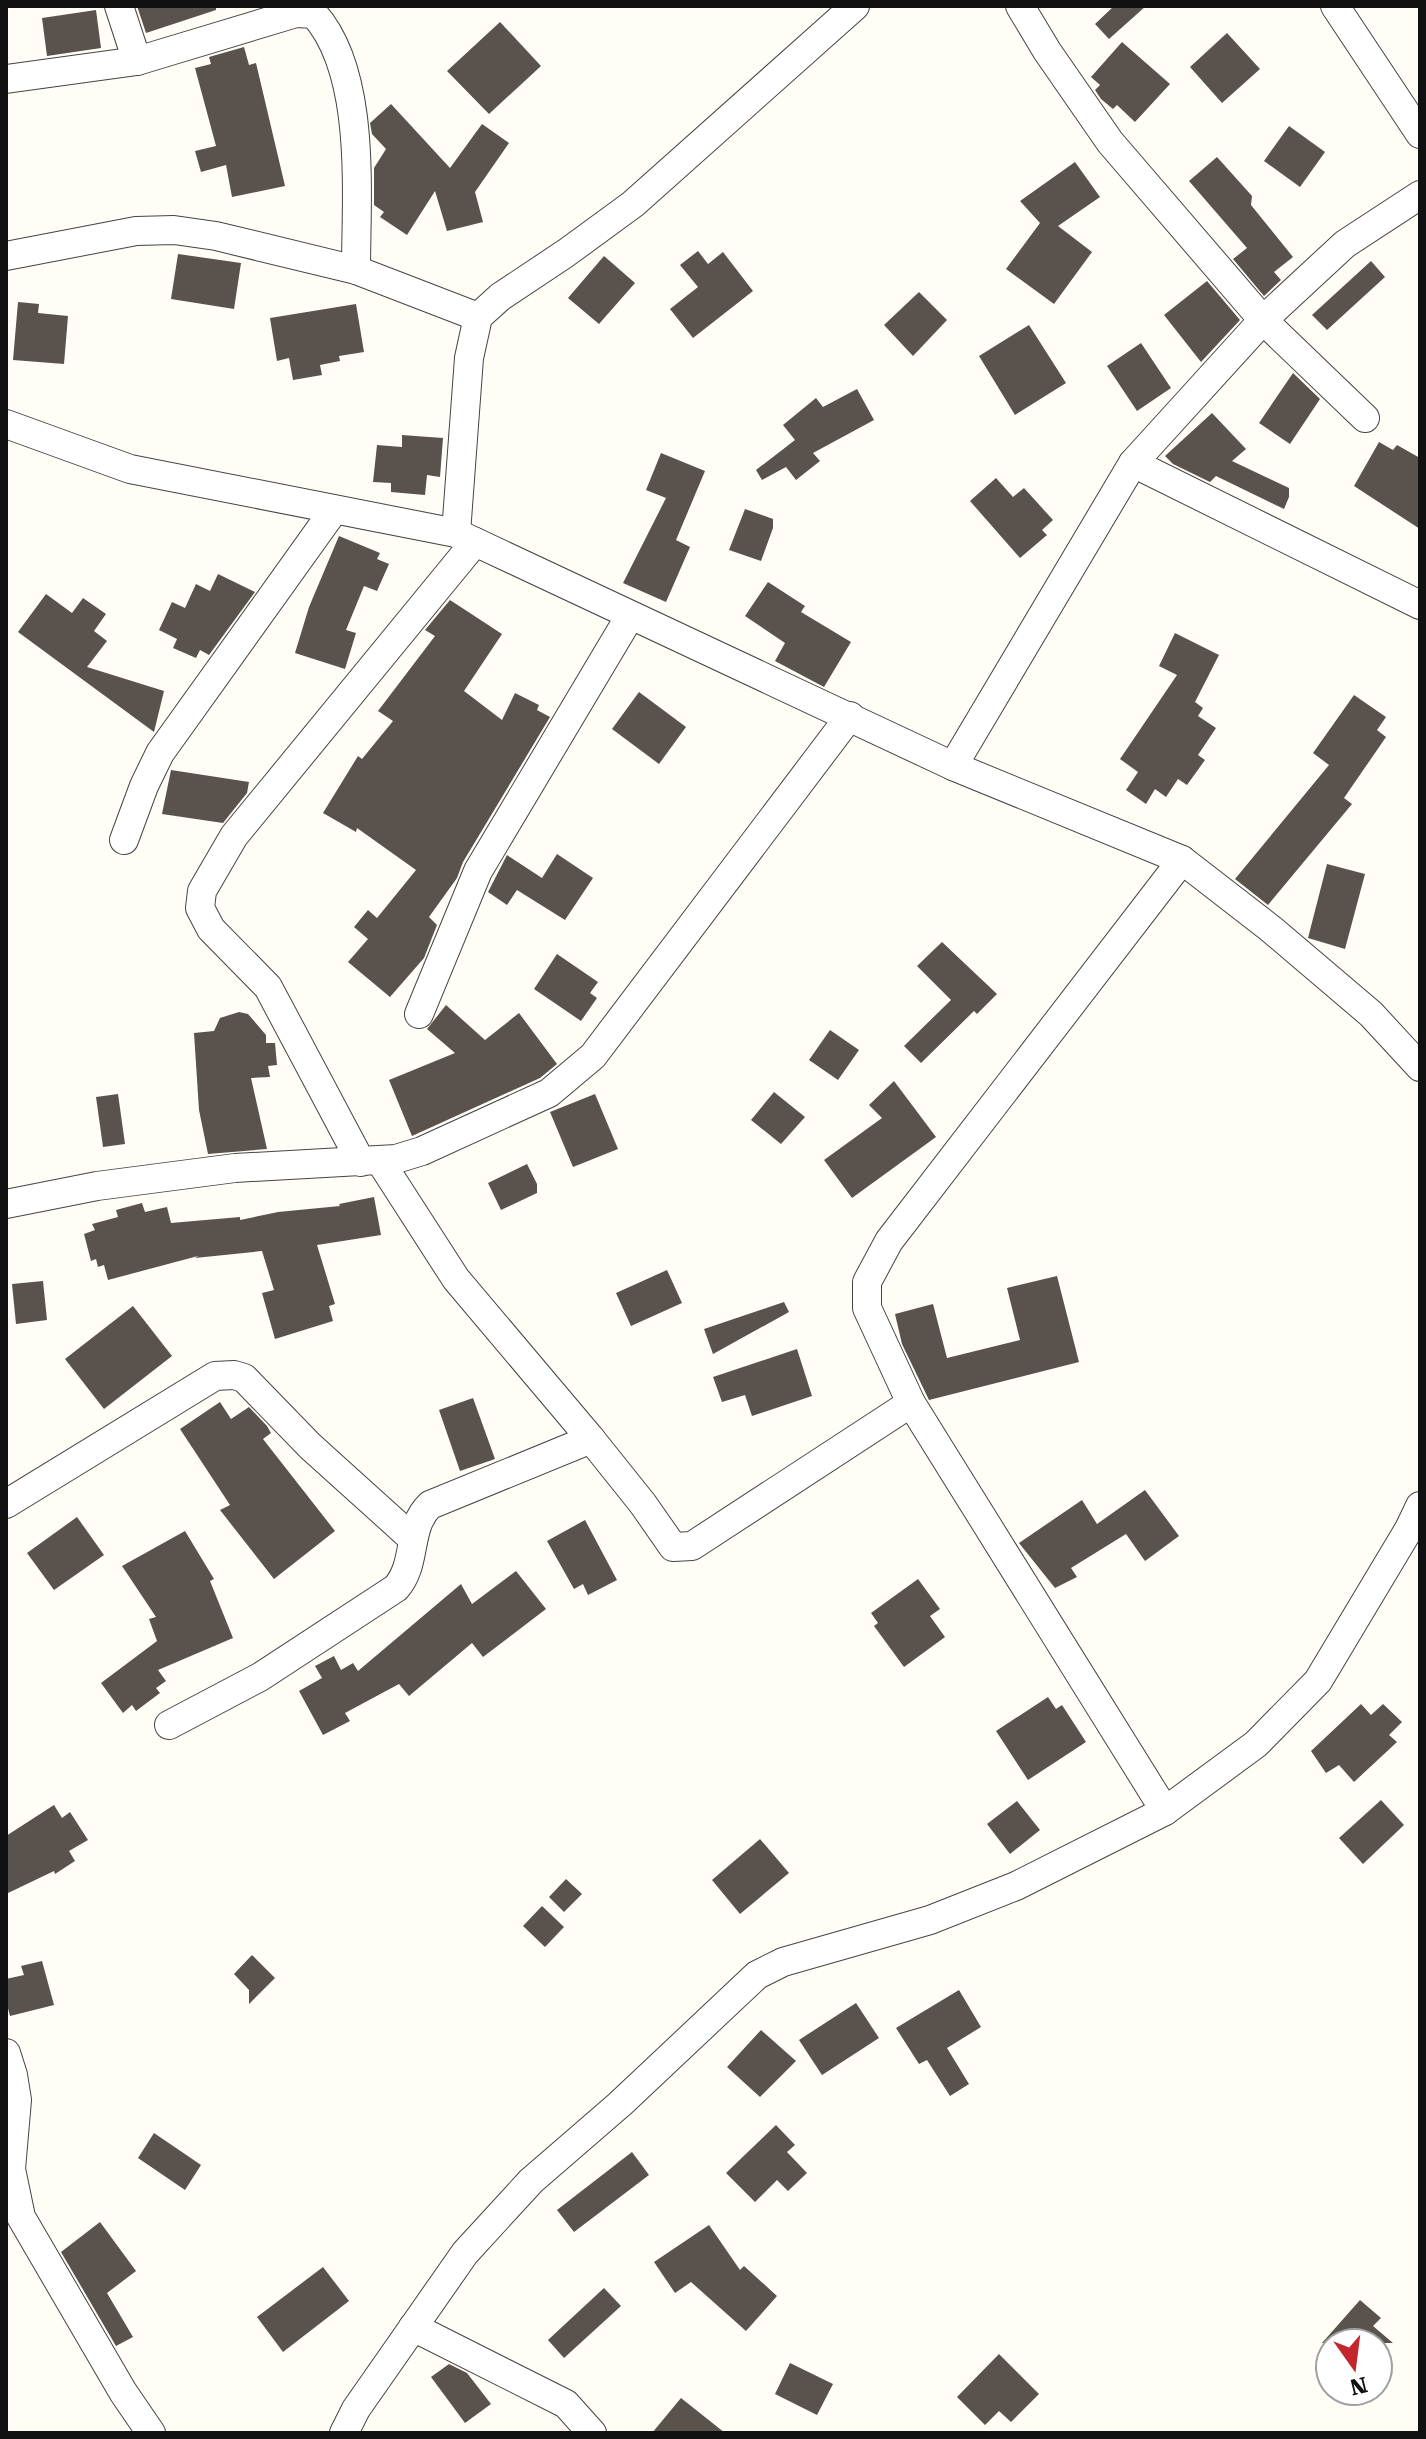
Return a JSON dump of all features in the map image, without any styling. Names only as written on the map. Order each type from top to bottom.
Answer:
[{"type":"street","points":[[119,6],[137,61]]},
{"type":"street","points":[[855,6],[633,204],[500,297],[478,317],[469,358],[466,537],[234,836],[202,891],[200,908],[211,929],[268,987],[370,1161],[456,1279],[591,1439],[673,1547],[692,1546],[911,1403]]},
{"type":"street","points":[[1020,6],[1110,142],[1263,320],[1365,418]]},
{"type":"street","points":[[1335,6],[1420,134]]},
{"type":"street","points":[[6,79],[137,61],[296,13],[314,14],[328,29],[344,73],[356,142],[356,270]]},
{"type":"street","points":[[953,766],[1133,463],[1263,320],[1345,244],[1420,195]]},
{"type":"street","points":[[6,256],[136,231],[174,230],[216,236],[356,270],[478,317]]},
{"type":"street","points":[[6,424],[130,469],[466,537],[953,766],[1182,860],[1271,929],[1371,1014],[1420,1067]]},
{"type":"street","points":[[1133,463],[1420,605]]},
{"type":"street","points":[[124,840],[160,753],[334,510]]},
{"type":"street","points":[[419,1014],[478,871],[630,616]]},
{"type":"street","points":[[6,1204],[97,1186],[235,1168],[396,1159],[422,1151],[549,1093],[593,1056],[850,716]]},
{"type":"street","points":[[1165,1811],[911,1403],[867,1308],[867,1282],[889,1241],[1182,860]]},
{"type":"street","points":[[6,1504],[215,1376],[234,1375],[244,1378],[310,1446],[413,1539]]},
{"type":"street","points":[[169,1725],[260,1677],[396,1588],[405,1578],[416,1522],[430,1505],[591,1439]]},
{"type":"street","points":[[344,2433],[356,2409],[465,2253],[531,2181],[620,2104],[757,1975],[783,1962],[930,1920],[1002,1892],[1165,1811],[1256,1744],[1318,1681],[1420,1506]]},
{"type":"street","points":[[6,2053],[17,2100],[11,2169],[21,2217],[123,2392],[151,2433]]},
{"type":"street","points":[[413,2327],[566,2404],[592,2433]]},
{"type":"building","points":[[137,6],[216,6],[216,10],[146,33]]},
{"type":"building","points":[[1114,6],[1146,6],[1109,39],[1095,24]]},
{"type":"building","points":[[96,10],[101,48],[47,56],[42,18]]},
{"type":"building","points":[[500,22],[541,66],[489,114],[447,71]]},
{"type":"building","points":[[1227,33],[1260,69],[1222,103],[1190,67]]},
{"type":"building","points":[[1122,42],[1170,84],[1135,122],[1117,105],[1113,109],[1101,99],[1095,90],[1100,85],[1091,77]]},
{"type":"building","points":[[244,47],[249,65],[256,63],[285,186],[232,197],[226,165],[201,172],[195,151],[216,146],[195,68],[211,64],[209,57]]},
{"type":"building","points":[[391,104],[450,168],[482,124],[509,143],[475,192],[483,222],[447,231],[435,191],[407,235],[380,217],[384,212],[374,205],[374,168],[386,149],[372,134],[370,123]]},
{"type":"building","points":[[1289,126],[1325,152],[1300,187],[1264,161]]},
{"type":"building","points":[[1217,157],[1252,196],[1251,205],[1293,257],[1274,272],[1281,280],[1264,296],[1233,259],[1247,248],[1189,181]]},
{"type":"building","points":[[1075,162],[1100,197],[1058,226],[1092,252],[1054,304],[1006,269],[1040,223],[1020,201]]},
{"type":"building","points":[[698,251],[708,264],[723,252],[753,291],[693,338],[670,309],[698,287],[680,265]]},
{"type":"building","points":[[178,254],[241,263],[234,309],[171,299]]},
{"type":"building","points":[[604,256],[635,283],[599,324],[568,298]]},
{"type":"building","points":[[1371,261],[1385,277],[1327,330],[1312,315]]},
{"type":"building","points":[[1207,281],[1240,320],[1201,362],[1164,315]]},
{"type":"building","points":[[919,292],[947,320],[913,356],[884,325]]},
{"type":"building","points":[[18,302],[39,304],[38,313],[68,316],[64,364],[13,360]]},
{"type":"building","points":[[356,304],[364,352],[339,356],[340,361],[320,365],[322,375],[293,380],[289,358],[277,361],[270,318]]},
{"type":"building","points":[[1029,325],[1066,383],[1015,415],[979,356]]},
{"type":"building","points":[[1141,343],[1171,388],[1137,411],[1107,366]]},
{"type":"building","points":[[1293,373],[1320,399],[1290,444],[1259,423]]},
{"type":"building","points":[[857,389],[874,420],[813,453],[820,461],[796,480],[786,467],[762,480],[756,470],[795,440],[783,425],[816,398],[823,407]]},
{"type":"building","points":[[1212,413],[1246,449],[1232,461],[1289,488],[1284,509],[1216,476],[1210,482],[1173,464],[1165,456]]},
{"type":"building","points":[[402,435],[443,438],[440,477],[427,475],[425,495],[391,492],[391,483],[373,482],[377,445],[402,447]]},
{"type":"building","points":[[1379,442],[1393,450],[1397,445],[1420,458],[1420,529],[1354,486]]},
{"type":"building","points":[[661,453],[705,471],[676,540],[690,547],[666,602],[623,583],[666,498],[646,490]]},
{"type":"building","points":[[996,478],[1013,497],[1024,488],[1053,520],[1042,530],[1047,535],[1020,558],[970,501]]},
{"type":"building","points":[[745,509],[773,519],[773,528],[761,561],[729,550]]},
{"type":"building","points":[[339,536],[380,553],[377,559],[389,564],[377,591],[364,586],[346,630],[356,633],[345,669],[295,653],[309,607]]},
{"type":"building","points":[[218,574],[255,592],[209,655],[200,650],[196,658],[173,648],[177,639],[159,630],[172,602],[185,608],[196,584],[210,591]]},
{"type":"building","points":[[768,582],[805,606],[801,612],[851,642],[824,687],[775,661],[785,643],[745,616]]},
{"type":"building","points":[[46,594],[72,613],[83,598],[106,614],[94,631],[107,641],[87,667],[164,691],[154,732],[18,632]]},
{"type":"building","points":[[450,600],[502,634],[464,691],[502,720],[515,693],[539,705],[537,710],[550,717],[463,862],[457,878],[429,917],[437,925],[424,958],[390,997],[348,962],[368,939],[354,927],[368,910],[377,918],[416,870],[357,828],[356,832],[323,813],[358,756],[362,759],[393,721],[378,711],[435,636],[425,630]]},
{"type":"building","points":[[1175,633],[1219,655],[1195,702],[1203,708],[1198,716],[1216,728],[1198,755],[1205,760],[1187,785],[1178,779],[1166,797],[1155,789],[1146,804],[1126,790],[1138,772],[1120,759],[1177,675],[1159,666]]},
{"type":"building","points":[[639,692],[686,727],[659,764],[612,729]]},
{"type":"building","points":[[1354,695],[1386,717],[1377,730],[1386,737],[1344,798],[1352,804],[1268,905],[1235,879],[1329,765],[1313,753]]},
{"type":"building","points":[[171,770],[249,782],[247,793],[223,823],[162,814]]},
{"type":"building","points":[[557,854],[593,878],[565,920],[517,890],[507,905],[488,892],[507,855],[542,878]]},
{"type":"building","points":[[1327,864],[1365,874],[1345,949],[1308,938]]},
{"type":"building","points":[[942,942],[997,994],[977,1014],[974,1011],[921,1063],[904,1046],[951,1000],[917,966]]},
{"type":"building","points":[[557,954],[598,982],[590,993],[597,998],[581,1021],[534,989]]},
{"type":"building","points":[[446,1005],[485,1040],[519,1013],[557,1064],[540,1078],[412,1136],[389,1080],[455,1053],[427,1029]]},
{"type":"building","points":[[239,1012],[248,1014],[266,1035],[266,1043],[275,1043],[277,1065],[268,1066],[270,1077],[251,1078],[267,1149],[208,1154],[199,1110],[194,1033],[214,1031],[220,1018]]},
{"type":"building","points":[[830,1030],[859,1050],[838,1080],[809,1060]]},
{"type":"building","points":[[894,1081],[936,1137],[852,1198],[824,1160],[882,1118],[869,1105]]},
{"type":"building","points":[[774,1092],[805,1117],[781,1144],[751,1120]]},
{"type":"building","points":[[118,1094],[125,1144],[103,1147],[96,1097]]},
{"type":"building","points":[[595,1094],[618,1149],[573,1167],[550,1112]]},
{"type":"building","points":[[527,1164],[537,1184],[537,1193],[501,1210],[488,1183]]},
{"type":"building","points":[[374,1197],[381,1235],[317,1245],[335,1304],[329,1306],[333,1321],[275,1339],[262,1293],[274,1290],[262,1251],[195,1258],[198,1256],[108,1280],[104,1265],[98,1267],[96,1259],[91,1261],[84,1234],[95,1230],[92,1224],[118,1217],[116,1210],[142,1203],[145,1212],[167,1207],[171,1223],[240,1217],[240,1220],[278,1212],[340,1206]]},
{"type":"building","points":[[667,1270],[682,1303],[631,1326],[616,1293]]},
{"type":"building","points":[[1057,1276],[1079,1362],[929,1400],[902,1344],[895,1314],[933,1304],[947,1358],[1020,1340],[1007,1288]]},
{"type":"building","points":[[43,1281],[47,1320],[16,1324],[12,1284]]},
{"type":"building","points":[[784,1302],[789,1312],[713,1354],[704,1329]]},
{"type":"building","points":[[133,1306],[172,1356],[104,1409],[65,1359]]},
{"type":"building","points":[[797,1349],[812,1396],[752,1416],[745,1395],[722,1402],[713,1377]]},
{"type":"building","points":[[473,1398],[495,1459],[460,1471],[439,1410]]},
{"type":"building","points":[[220,1402],[231,1419],[249,1407],[267,1426],[271,1433],[263,1439],[335,1531],[274,1579],[220,1510],[230,1505],[180,1429]]},
{"type":"building","points":[[1145,1490],[1179,1536],[1145,1561],[1126,1534],[1071,1568],[1077,1577],[1055,1588],[1019,1543],[1082,1500],[1097,1524]]},
{"type":"building","points":[[77,1517],[104,1555],[54,1590],[27,1553]]},
{"type":"building","points":[[585,1520],[617,1580],[588,1595],[583,1584],[574,1589],[547,1541]]},
{"type":"building","points":[[185,1531],[214,1579],[210,1581],[233,1638],[158,1670],[166,1681],[156,1688],[160,1693],[136,1711],[132,1705],[123,1713],[101,1683],[157,1641],[149,1619],[156,1617],[122,1566]]},
{"type":"building","points":[[516,1571],[546,1609],[483,1657],[472,1643],[409,1696],[399,1684],[345,1713],[350,1721],[323,1735],[299,1691],[322,1678],[315,1666],[334,1656],[341,1670],[353,1663],[358,1671],[461,1584],[472,1604]]},
{"type":"building","points":[[918,1579],[940,1609],[930,1616],[945,1637],[904,1667],[874,1626],[878,1623],[871,1613]]},
{"type":"building","points":[[1048,1697],[1056,1709],[1062,1705],[1086,1742],[1028,1780],[996,1731]]},
{"type":"building","points":[[1361,1704],[1371,1715],[1383,1704],[1402,1722],[1389,1735],[1397,1742],[1354,1782],[1339,1765],[1326,1773],[1311,1751]]},
{"type":"building","points":[[1381,1800],[1404,1825],[1363,1864],[1339,1838]]},
{"type":"building","points":[[1017,1801],[1040,1830],[1010,1854],[987,1824]]},
{"type":"building","points":[[54,1805],[62,1818],[70,1812],[88,1840],[69,1851],[75,1861],[55,1874],[54,1871],[6,1894],[6,1836]]},
{"type":"building","points":[[760,1839],[789,1873],[740,1914],[712,1880]]},
{"type":"building","points":[[566,1879],[582,1894],[564,1912],[549,1897]]},
{"type":"building","points":[[542,1906],[564,1927],[545,1947],[523,1926]]},
{"type":"building","points":[[252,1955],[275,1978],[249,2004],[249,1990],[234,1974]]},
{"type":"building","points":[[42,1961],[54,2005],[10,2016],[6,1979],[24,1975],[21,1966]]},
{"type":"building","points":[[959,1990],[981,2027],[947,2048],[969,2084],[950,2096],[927,2060],[919,2064],[896,2028]]},
{"type":"building","points":[[856,2003],[879,2038],[822,2075],[799,2040]]},
{"type":"building","points":[[761,2030],[796,2061],[760,2097],[727,2067]]},
{"type":"building","points":[[776,2125],[795,2145],[787,2152],[807,2173],[788,2191],[777,2180],[755,2202],[726,2173]]},
{"type":"building","points":[[154,2133],[201,2165],[185,2190],[138,2158]]},
{"type":"building","points":[[632,2152],[649,2175],[574,2232],[557,2210]]},
{"type":"building","points":[[100,2222],[136,2271],[107,2293],[133,2337],[116,2346],[61,2252]]},
{"type":"building","points":[[709,2225],[740,2270],[744,2266],[777,2296],[746,2331],[691,2282],[675,2293],[654,2262]]},
{"type":"building","points":[[323,2267],[349,2301],[283,2352],[257,2317]]},
{"type":"building","points":[[604,2288],[621,2306],[564,2358],[548,2340]]},
{"type":"building","points":[[1360,2300],[1381,2318],[1374,2327],[1336,2327]]},
{"type":"building","points":[[999,2354],[1039,2394],[1011,2422],[999,2411],[985,2425],[957,2397]]},
{"type":"building","points":[[790,2363],[833,2384],[817,2415],[775,2394]]},
{"type":"building","points":[[449,2364],[467,2373],[491,2404],[465,2423],[431,2377]]},
{"type":"building","points":[[681,2398],[725,2433],[652,2433]]}]
